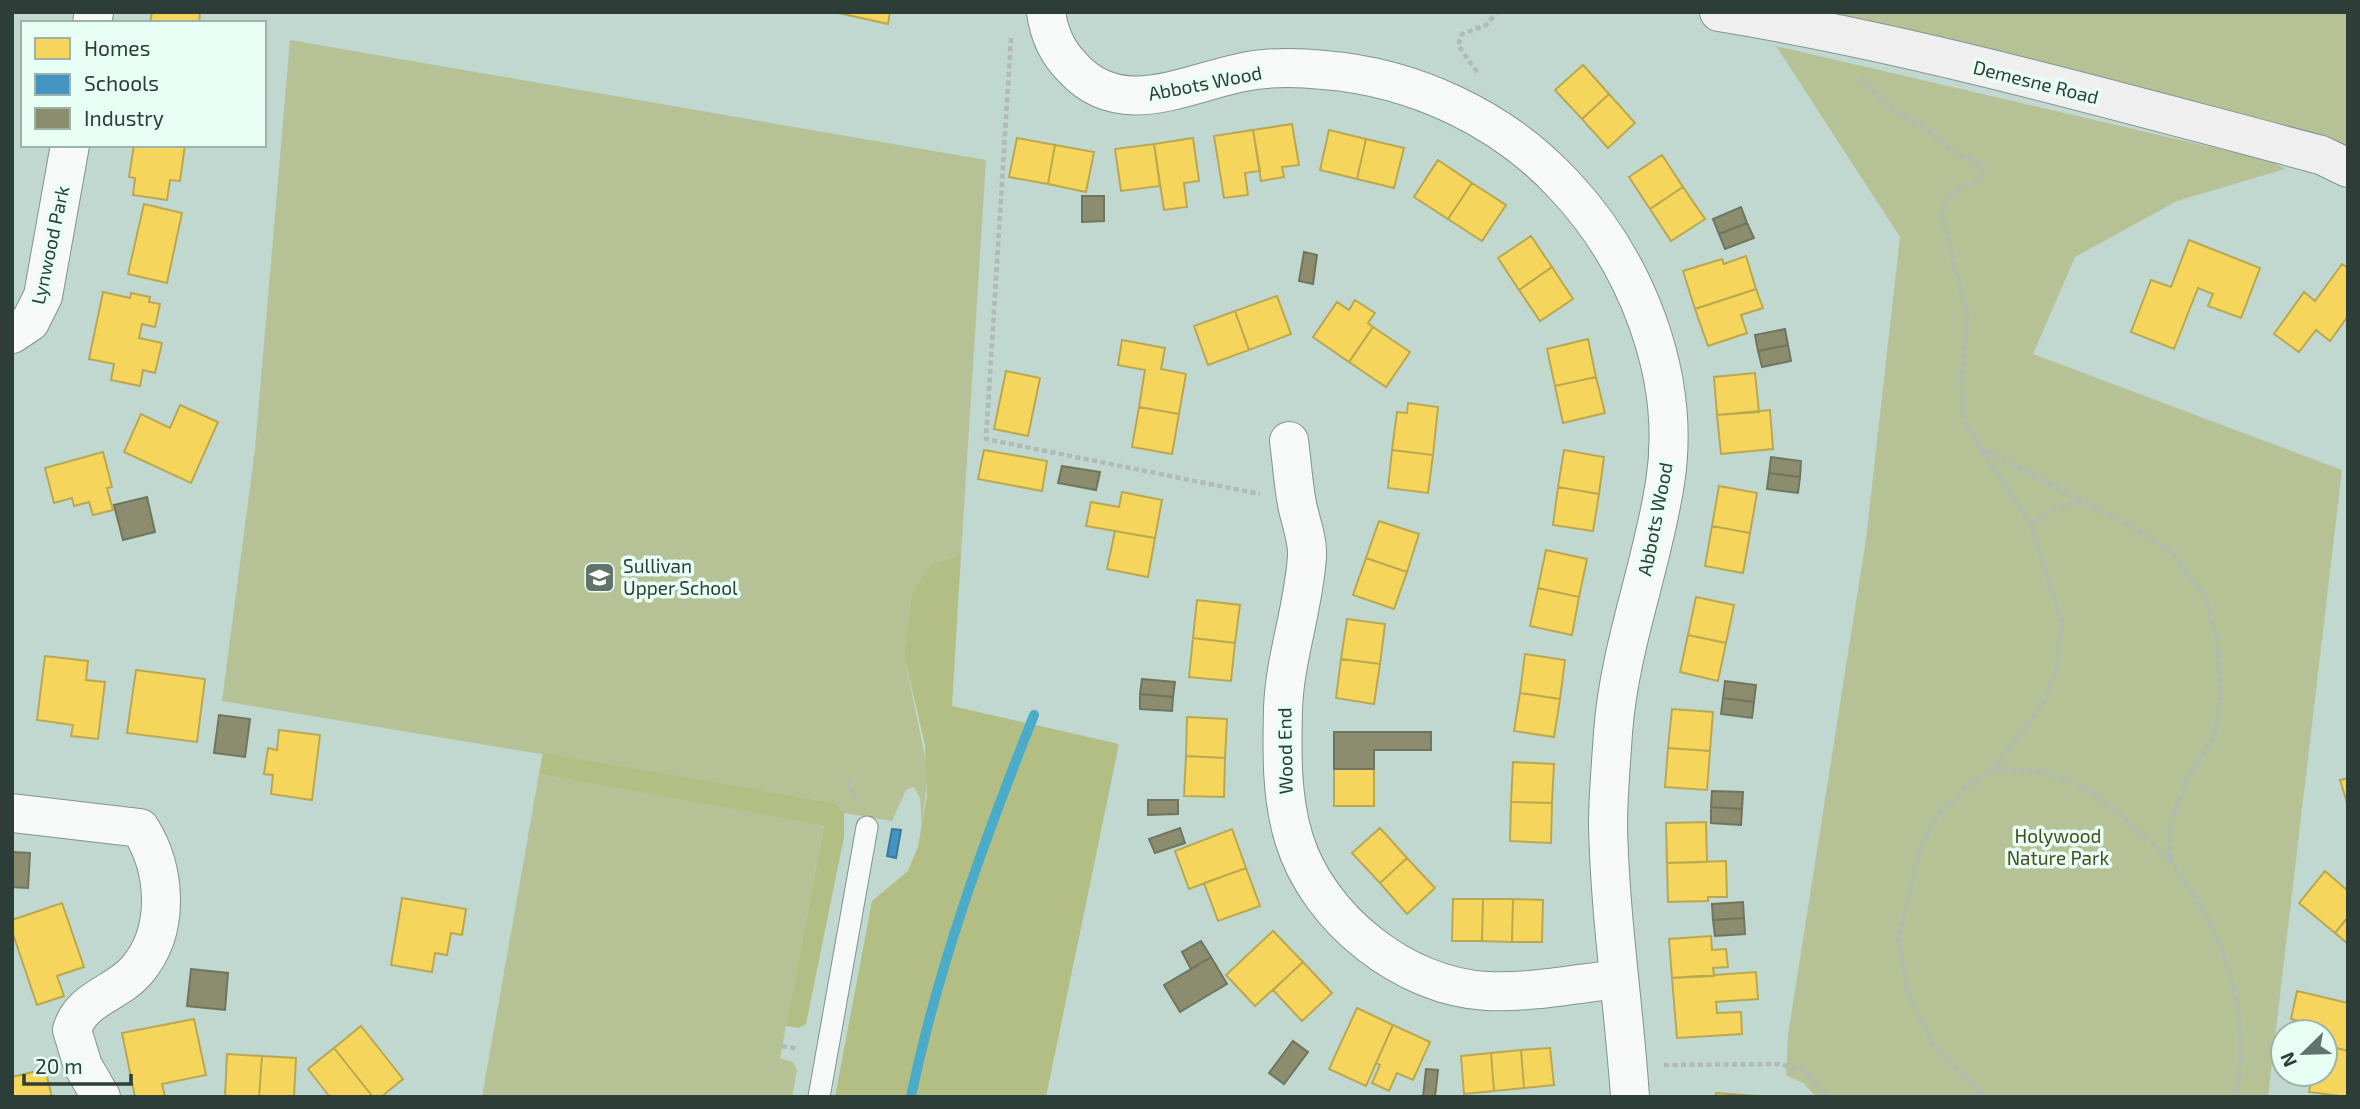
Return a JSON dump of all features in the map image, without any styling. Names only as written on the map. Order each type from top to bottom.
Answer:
[{"type":"street","name":"Demesne Road","points":[[1720,12],[1849,38],[2128,104],[2321,155],[2348,168]]},
{"type":"street","name":"Abbots Wood","points":[[1029,19],[1054,42],[1064,59],[1094,86],[1131,97],[1163,94],[1242,72],[1324,69],[1405,85],[1480,118],[1530,153],[1561,181],[1612,246],[1647,320],[1658,359],[1665,400],[1668,444],[1666,480],[1626,655],[1614,728],[1608,825],[1618,979],[1629,1081]]},
{"type":"street","name":"Lynwood Park","points":[[12,334],[30,322],[43,296],[70,147]]},
{"type":"street","name":"Wood End","points":[[1289,441],[1296,502],[1307,553],[1283,705],[1283,789],[1294,841],[1332,907],[1351,929],[1391,960],[1426,978],[1455,986],[1515,991],[1618,979]]},
{"type":"street","points":[[12,813],[140,828],[152,848],[161,892],[160,913],[148,952],[137,970],[82,1010],[72,1030],[83,1066],[101,1097]]},
{"type":"lane","points":[[819,1097],[867,827]]},
{"type":"path","points":[[1480,118],[1490,85],[1468,64],[1458,45],[1462,34],[1486,25],[1497,12]]},
{"type":"path","points":[[1029,19],[986,439],[1296,502]]},
{"type":"path","points":[[1849,38],[1843,62],[1896,112],[1929,131],[1959,156],[1977,161],[1984,173],[1978,181],[1949,194],[1941,213],[1967,314],[1962,381],[1963,421],[2031,525],[2062,622],[2056,672],[2043,704],[1994,768],[1967,786],[1937,816],[1919,850],[1898,940],[1908,996],[1933,1045],[1984,1097]]},
{"type":"path","points":[[1979,447],[2131,526],[2172,554],[2204,594],[2217,639],[2221,697],[2213,739],[2188,777],[2170,824],[2170,860]]},
{"type":"path","points":[[2031,525],[2051,509],[2082,500]]},
{"type":"path","points":[[1994,768],[2028,770],[2063,778],[2112,808],[2170,860],[2195,894],[2222,949],[2236,998],[2241,1072],[2234,1097]]},
{"type":"path","points":[[1629,1081],[1779,1064],[1805,1071],[1827,1097]]},
{"type":"green space","points":[[1719,12],[2348,12],[2348,168]]},
{"type":"green space","name":"Sullivan Upper School","points":[[290,40],[986,160],[961,555],[931,564],[912,592],[904,655],[928,771],[922,829],[920,798],[914,787],[906,790],[892,821],[844,813],[835,803],[222,701],[255,449]]},
{"type":"green space","name":"Holywood Nature Park","points":[[1776,46],[2271,161],[2285,169],[2177,201],[2075,257],[2033,354],[2342,470],[2277,1018],[2269,1018],[2268,1097],[1816,1097],[1803,1083],[1786,1075],[1788,1035],[1866,539],[1900,237]]},
{"type":"green space","points":[[961,555],[952,706],[1119,744],[1046,1097],[835,1097],[872,901],[908,871],[918,846],[927,796],[925,745],[904,655],[912,592],[931,564]]},
{"type":"green space","points":[[543,753],[835,803],[844,813],[844,837],[806,1024],[799,1028],[786,1026],[824,825],[539,774]]},
{"type":"green space","points":[[539,774],[824,824],[780,1058],[793,1062],[797,1070],[792,1097],[482,1097]]},
{"type":"building: Homes","points":[[152,12],[200,12],[199,21],[150,21]]},
{"type":"building: Homes","points":[[834,12],[890,12],[888,24]]},
{"type":"building: Homes","points":[[1583,65],[1609,94],[1582,119],[1555,90]]},
{"type":"building: Homes","points":[[1609,94],[1635,123],[1608,148],[1582,119]]},
{"type":"building: Homes","points":[[1292,124],[1299,165],[1282,167],[1284,177],[1261,181],[1253,130]]},
{"type":"building: Homes","points":[[1253,130],[1260,171],[1245,173],[1248,195],[1224,198],[1214,136]]},
{"type":"building: Homes","points":[[1329,130],[1366,139],[1357,179],[1320,170]]},
{"type":"building: Homes","points":[[1017,138],[1055,145],[1048,184],[1009,177]]},
{"type":"building: Homes","points":[[1193,138],[1199,181],[1184,183],[1187,207],[1164,210],[1154,144]]},
{"type":"building: Homes","points":[[1366,139],[1404,148],[1394,188],[1357,179]]},
{"type":"building: Homes","points":[[1154,144],[1160,186],[1121,191],[1115,149]]},
{"type":"building: Homes","points":[[1055,145],[1094,152],[1086,192],[1048,184]]},
{"type":"building: Homes","points":[[134,147],[185,147],[180,181],[170,180],[167,200],[133,195],[135,178],[129,177]]},
{"type":"building: Homes","points":[[1662,155],[1683,187],[1650,209],[1629,177]]},
{"type":"building: Homes","points":[[1438,160],[1472,183],[1448,219],[1414,197]]},
{"type":"building: Homes","points":[[1472,183],[1506,205],[1482,241],[1448,219]]},
{"type":"building: Homes","points":[[1683,187],[1705,219],[1671,241],[1650,209]]},
{"type":"building: Homes","points":[[144,204],[182,213],[167,283],[128,274]]},
{"type":"building: Homes","points":[[1531,236],[1552,267],[1519,290],[1498,258]]},
{"type":"building: Homes","points":[[2189,240],[2260,268],[2241,318],[2208,306],[2213,294],[2198,288],[2174,349],[2131,332],[2151,280],[2171,287]]},
{"type":"building: Homes","points":[[1746,256],[1756,289],[1695,309],[1683,271],[1722,259],[1724,264]]},
{"type":"building: Homes","points":[[2342,264],[2348,268],[2348,316],[2330,341],[2316,330],[2299,352],[2274,334],[2304,292],[2315,301]]},
{"type":"building: Homes","points":[[1552,267],[1573,299],[1540,321],[1519,290]]},
{"type":"building: Homes","points":[[1756,289],[1763,308],[1741,315],[1747,333],[1708,346],[1695,309]]},
{"type":"building: Homes","points":[[103,292],[130,298],[131,293],[150,297],[149,302],[160,304],[155,327],[142,324],[139,338],[162,343],[155,373],[143,370],[140,386],[111,380],[114,364],[89,359]]},
{"type":"building: Homes","points":[[1277,296],[1291,334],[1249,350],[1235,311]]},
{"type":"building: Homes","points":[[1355,300],[1375,313],[1368,323],[1373,327],[1349,362],[1313,337],[1337,302],[1349,310]]},
{"type":"building: Homes","points":[[1235,311],[1249,350],[1208,365],[1194,326]]},
{"type":"building: Homes","points":[[1373,327],[1410,352],[1386,387],[1349,362]]},
{"type":"building: Homes","points":[[1588,339],[1596,377],[1555,386],[1547,349]]},
{"type":"building: Homes","points":[[1122,340],[1165,348],[1161,369],[1186,374],[1179,414],[1139,407],[1145,370],[1118,365]]},
{"type":"building: Homes","points":[[1006,371],[1040,378],[1028,436],[994,429]]},
{"type":"building: Homes","points":[[1755,373],[1759,412],[1717,415],[1714,377]]},
{"type":"building: Homes","points":[[1596,377],[1605,413],[1563,423],[1555,386]]},
{"type":"building: Homes","points":[[1408,403],[1438,407],[1433,455],[1392,450],[1397,412],[1407,413]]},
{"type":"building: Homes","points":[[180,405],[218,422],[191,483],[124,452],[141,414],[170,428]]},
{"type":"building: Homes","points":[[1139,407],[1179,414],[1172,454],[1132,447]]},
{"type":"building: Homes","points":[[1770,410],[1773,449],[1721,454],[1717,415]]},
{"type":"building: Homes","points":[[984,450],[1047,461],[1042,491],[978,479]]},
{"type":"building: Homes","points":[[1392,450],[1433,455],[1428,493],[1388,488]]},
{"type":"building: Homes","points":[[1564,450],[1604,457],[1599,494],[1558,487]]},
{"type":"building: Homes","points":[[103,452],[112,487],[107,488],[113,510],[93,515],[89,502],[74,506],[72,498],[54,503],[45,468]]},
{"type":"building: Homes","points":[[1719,486],[1757,493],[1750,533],[1712,526]]},
{"type":"building: Homes","points":[[1558,487],[1599,494],[1593,531],[1553,525]]},
{"type":"building: Homes","points":[[1122,492],[1162,500],[1155,538],[1086,526],[1091,502],[1119,507]]},
{"type":"building: Homes","points":[[1379,521],[1419,534],[1407,572],[1366,558]]},
{"type":"building: Homes","points":[[1712,526],[1750,533],[1743,573],[1705,566]]},
{"type":"building: Homes","points":[[1115,531],[1155,538],[1148,577],[1107,569]]},
{"type":"building: Homes","points":[[1546,550],[1587,559],[1579,597],[1538,588]]},
{"type":"building: Homes","points":[[1366,558],[1407,572],[1394,609],[1353,595]]},
{"type":"building: Homes","points":[[1538,588],[1579,597],[1572,635],[1530,626]]},
{"type":"building: Homes","points":[[1696,597],[1734,605],[1726,643],[1688,635]]},
{"type":"building: Homes","points":[[1197,600],[1240,605],[1235,643],[1193,638]]},
{"type":"building: Homes","points":[[1347,619],[1385,624],[1380,664],[1341,659]]},
{"type":"building: Homes","points":[[1688,635],[1726,643],[1718,681],[1680,672]]},
{"type":"building: Homes","points":[[1193,638],[1235,643],[1231,681],[1189,677]]},
{"type":"building: Homes","points":[[1525,654],[1565,660],[1560,699],[1520,693]]},
{"type":"building: Homes","points":[[45,656],[88,661],[86,680],[105,682],[98,739],[71,736],[73,725],[37,720]]},
{"type":"building: Homes","points":[[1341,659],[1380,664],[1374,704],[1336,698]]},
{"type":"building: Homes","points":[[136,670],[205,679],[197,742],[127,733]]},
{"type":"building: Homes","points":[[1520,693],[1560,699],[1554,737],[1514,731]]},
{"type":"building: Homes","points":[[1672,709],[1713,712],[1710,751],[1668,748]]},
{"type":"building: Homes","points":[[1187,717],[1227,719],[1225,758],[1186,756]]},
{"type":"building: Homes","points":[[279,730],[320,735],[312,800],[271,794],[273,775],[264,774],[268,748],[277,750]]},
{"type":"building: Homes","points":[[1668,748],[1710,751],[1707,790],[1665,787]]},
{"type":"building: Homes","points":[[1186,756],[1225,758],[1224,797],[1184,796]]},
{"type":"building: Homes","points":[[1513,762],[1554,764],[1552,803],[1511,802]]},
{"type":"building: Homes","points":[[1334,769],[1374,769],[1374,806],[1334,806]]},
{"type":"building: Homes","points":[[2348,778],[2348,806],[2340,780]]},
{"type":"building: Homes","points":[[1511,802],[1552,803],[1551,843],[1510,841]]},
{"type":"building: Homes","points":[[1706,822],[1707,862],[1667,863],[1666,823]]},
{"type":"building: Homes","points":[[1380,828],[1407,858],[1380,883],[1352,853]]},
{"type":"building: Homes","points":[[1232,829],[1246,868],[1189,889],[1175,851]]},
{"type":"building: Homes","points":[[1407,858],[1435,888],[1407,914],[1380,883]]},
{"type":"building: Homes","points":[[1726,861],[1727,897],[1708,897],[1708,901],[1668,902],[1667,863]]},
{"type":"building: Homes","points":[[1246,868],[1260,906],[1218,921],[1204,883]]},
{"type":"building: Homes","points":[[2325,871],[2348,891],[2348,917],[2335,933],[2299,903]]},
{"type":"building: Homes","points":[[402,898],[466,909],[462,935],[451,933],[447,955],[435,953],[432,972],[391,965]]},
{"type":"building: Homes","points":[[1453,899],[1483,899],[1482,941],[1452,941]]},
{"type":"building: Homes","points":[[1483,899],[1513,899],[1512,942],[1482,941]]},
{"type":"building: Homes","points":[[1513,899],[1543,900],[1542,942],[1512,942]]},
{"type":"building: Homes","points":[[62,903],[84,967],[57,976],[64,996],[37,1005],[12,931],[12,920]]},
{"type":"building: Homes","points":[[2348,917],[2348,944],[2335,933]]},
{"type":"building: Homes","points":[[1273,931],[1303,962],[1255,1006],[1226,975]]},
{"type":"building: Homes","points":[[1711,936],[1712,950],[1726,949],[1728,967],[1713,968],[1714,976],[1672,978],[1669,939]]},
{"type":"building: Homes","points":[[1303,962],[1332,993],[1302,1021],[1273,990]]},
{"type":"building: Homes","points":[[1756,972],[1758,999],[1716,1002],[1717,1013],[1741,1012],[1742,1034],[1677,1038],[1672,978]]},
{"type":"building: Homes","points":[[2297,991],[2348,1003],[2348,1051],[2339,1049],[2339,1018],[2291,1018]]},
{"type":"building: Homes","points":[[1357,1008],[1393,1025],[1366,1086],[1329,1069]]},
{"type":"building: Homes","points":[[194,1019],[206,1075],[162,1084],[165,1097],[135,1097],[122,1033]]},
{"type":"building: Homes","points":[[1393,1025],[1430,1042],[1413,1080],[1397,1073],[1389,1091],[1372,1083],[1380,1065],[1376,1063]]},
{"type":"building: Homes","points":[[361,1026],[403,1079],[381,1097],[373,1097],[334,1048]]},
{"type":"building: Homes","points":[[334,1048],[373,1097],[330,1097],[308,1069]]},
{"type":"building: Homes","points":[[1550,1048],[1554,1085],[1524,1088],[1521,1050]]},
{"type":"building: Homes","points":[[2339,1049],[2348,1051],[2348,1097],[2309,1092],[2310,1088],[2339,1088]]},
{"type":"building: Homes","points":[[1521,1050],[1524,1088],[1494,1091],[1491,1053]]},
{"type":"building: Homes","points":[[1491,1053],[1494,1091],[1464,1094],[1461,1056]]},
{"type":"building: Homes","points":[[227,1054],[262,1056],[259,1097],[225,1097]]},
{"type":"building: Homes","points":[[262,1056],[296,1058],[294,1097],[259,1097]]},
{"type":"building: Homes","points":[[45,1069],[52,1097],[12,1097],[12,1077]]},
{"type":"building: Homes","points":[[1716,1093],[1755,1096],[1755,1097],[1716,1097]]},
{"type":"building: Schools","points":[[892,829],[901,830],[896,858],[887,856]]},
{"type":"building: Industry","points":[[1082,196],[1104,196],[1104,221],[1082,222]]},
{"type":"building: Industry","points":[[1741,207],[1747,223],[1719,234],[1713,219]]},
{"type":"building: Industry","points":[[1747,223],[1754,238],[1725,249],[1719,234]]},
{"type":"building: Industry","points":[[1304,252],[1317,255],[1313,284],[1299,281]]},
{"type":"building: Industry","points":[[1785,329],[1788,345],[1758,351],[1755,335]]},
{"type":"building: Industry","points":[[1788,345],[1791,361],[1762,367],[1758,351]]},
{"type":"building: Industry","points":[[1771,457],[1801,461],[1800,477],[1769,473]]},
{"type":"building: Industry","points":[[1062,466],[1100,472],[1096,490],[1058,483]]},
{"type":"building: Industry","points":[[1769,473],[1800,477],[1798,493],[1767,489]]},
{"type":"building: Industry","points":[[147,497],[155,532],[123,540],[114,505]]},
{"type":"building: Industry","points":[[1142,679],[1175,682],[1173,697],[1140,694]]},
{"type":"building: Industry","points":[[1725,681],[1756,685],[1754,702],[1723,698]]},
{"type":"building: Industry","points":[[1140,694],[1173,697],[1172,711],[1140,709]]},
{"type":"building: Industry","points":[[1723,698],[1754,702],[1752,718],[1721,714]]},
{"type":"building: Industry","points":[[219,715],[250,719],[245,757],[214,753]]},
{"type":"building: Industry","points":[[1334,732],[1431,732],[1431,750],[1374,750],[1374,769],[1334,769]]},
{"type":"building: Industry","points":[[1712,791],[1743,792],[1742,809],[1711,807]]},
{"type":"building: Industry","points":[[1148,800],[1178,800],[1178,814],[1148,815]]},
{"type":"building: Industry","points":[[1711,807],[1742,809],[1741,825],[1711,823]]},
{"type":"building: Industry","points":[[1180,828],[1185,843],[1155,853],[1149,839]]},
{"type":"building: Industry","points":[[12,852],[30,853],[28,888],[12,887]]},
{"type":"building: Industry","points":[[1743,902],[1744,918],[1713,920],[1712,904]]},
{"type":"building: Industry","points":[[1744,918],[1745,934],[1715,936],[1713,920]]},
{"type":"building: Industry","points":[[1201,941],[1211,957],[1191,969],[1182,952]]},
{"type":"building: Industry","points":[[1211,957],[1227,984],[1180,1012],[1164,985]]},
{"type":"building: Industry","points":[[191,969],[228,973],[225,1010],[187,1006]]},
{"type":"building: Industry","points":[[1293,1041],[1308,1052],[1284,1084],[1269,1073]]},
{"type":"building: Industry","points":[[1426,1069],[1438,1070],[1435,1097],[1423,1097]]},
{"type":"waterway","points":[[911,1097],[935,999],[964,903],[1034,715]]},
{"type":"place","name":"Sullivan Upper School","points":[[600,577]]}]
